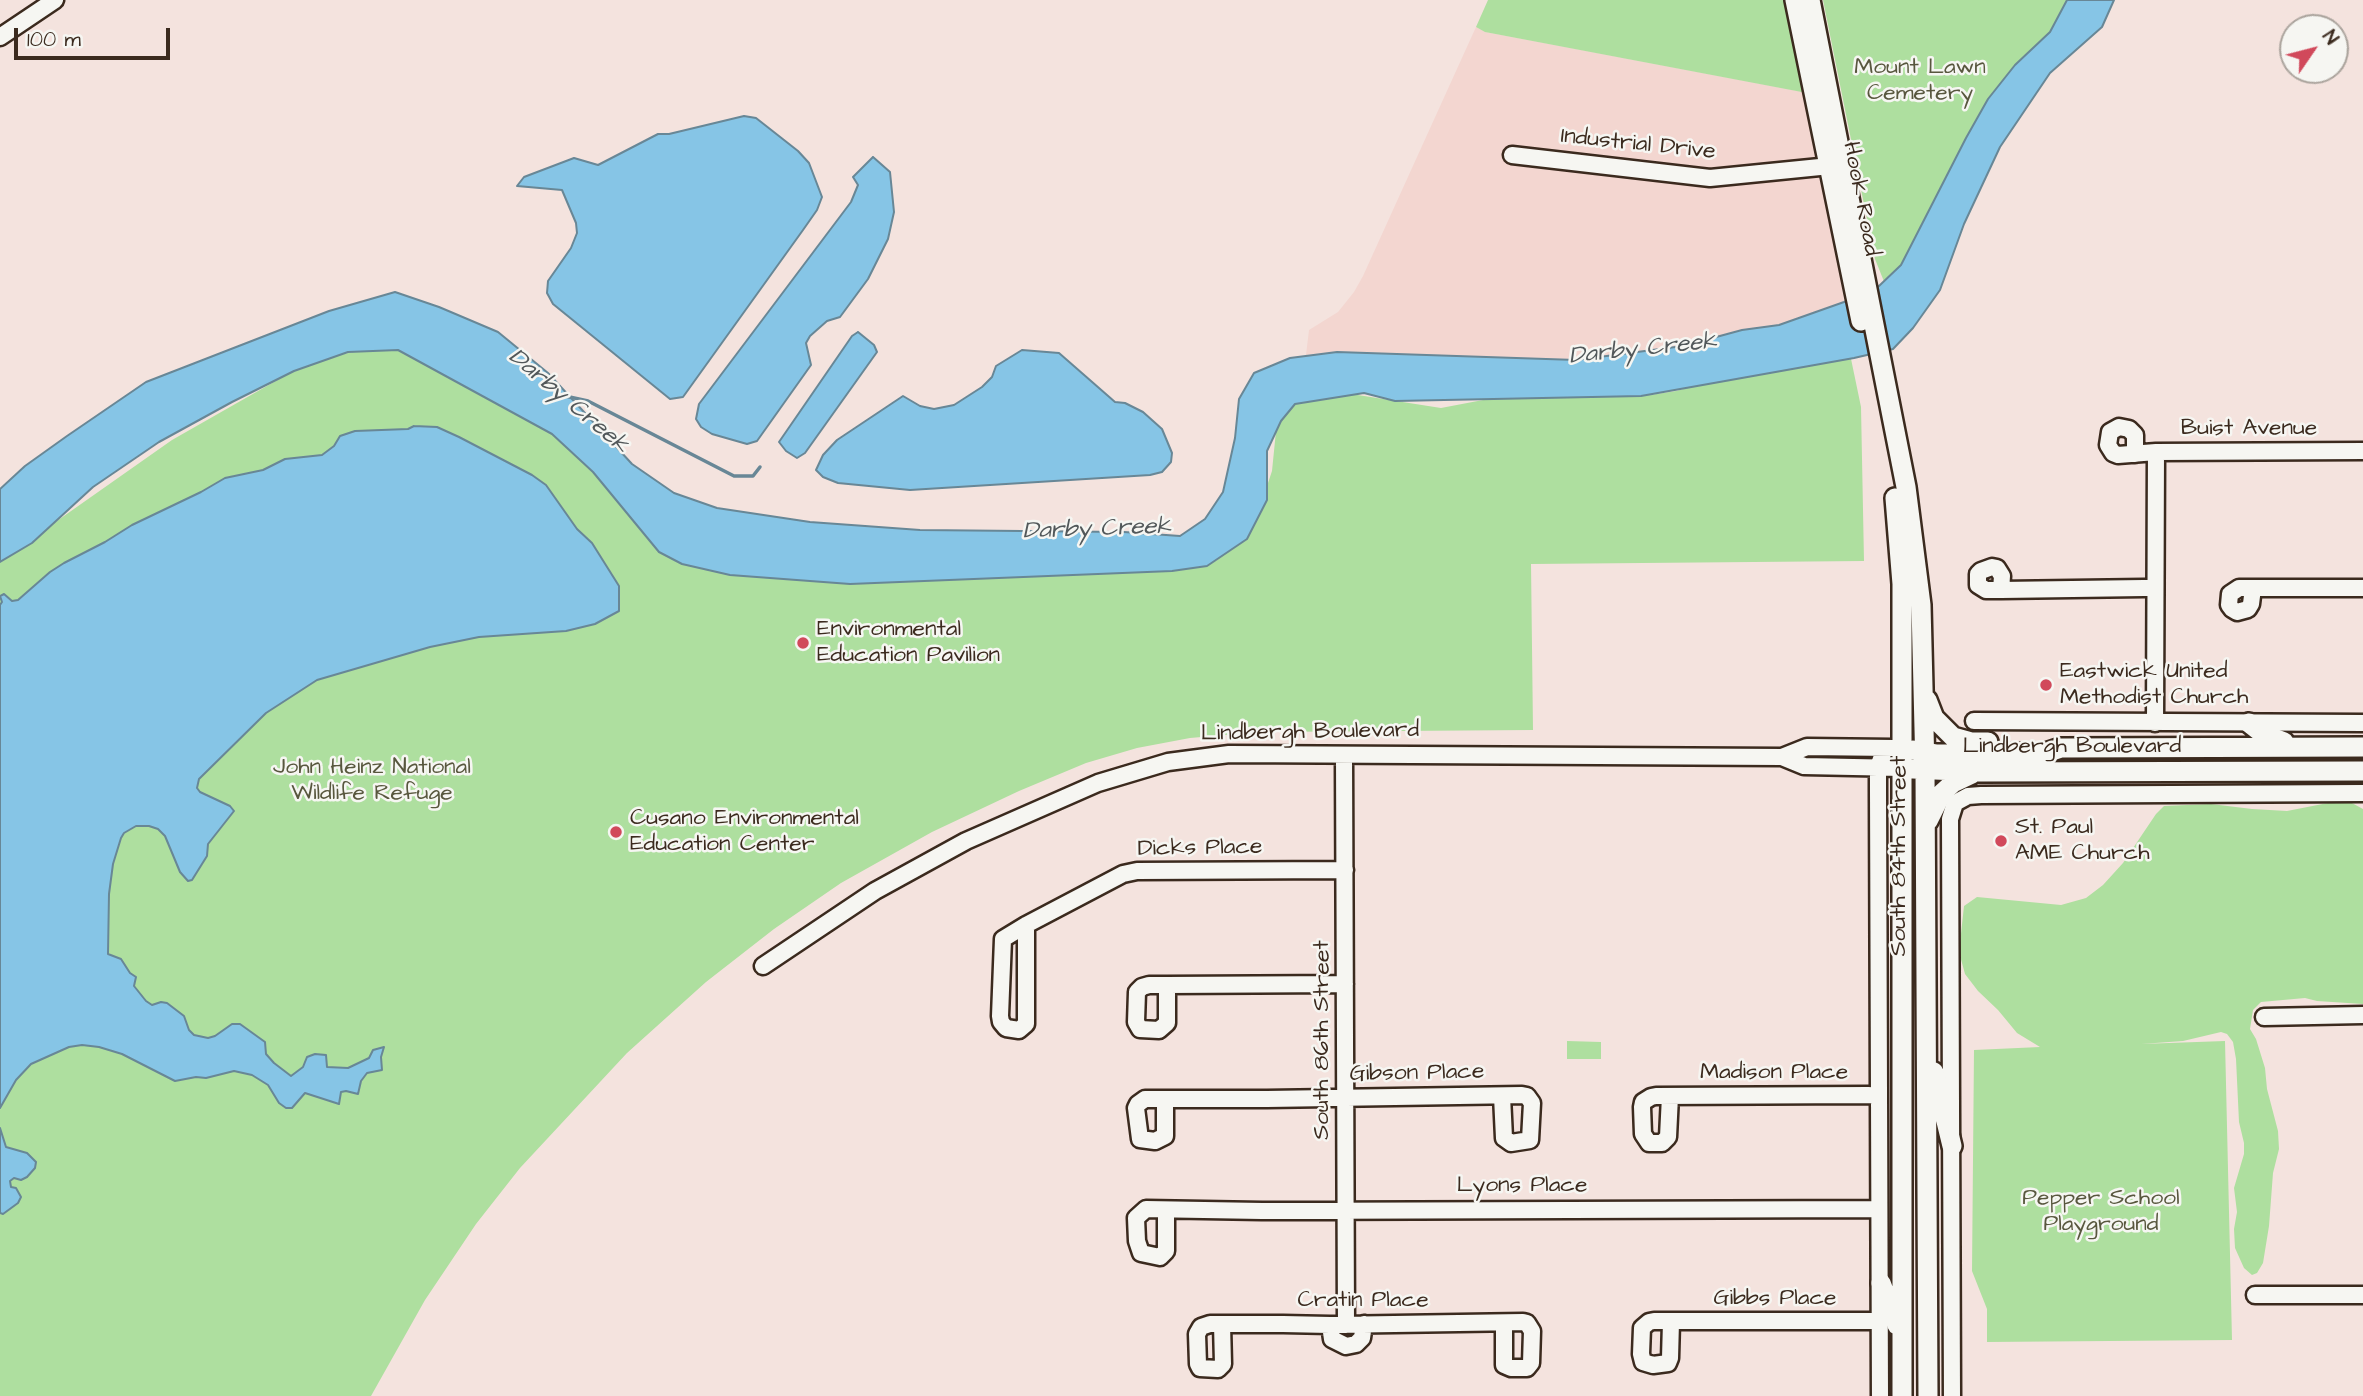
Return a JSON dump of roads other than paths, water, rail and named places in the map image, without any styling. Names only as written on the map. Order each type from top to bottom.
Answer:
[{"type":"main road","name":"Hook Road","points":[[1795,0],[1836,165]]},
{"type":"main road","name":"Hook Road","points":[[1810,0],[1836,165],[1868,322]]},
{"type":"main road","name":"South 84th Street","points":[[1868,322],[1895,495],[1900,554],[1893,748],[1902,768],[1902,1396]]},
{"type":"main road","name":"South 84th Street","points":[[1879,380],[1906,487],[1921,605],[1925,761],[1927,1396]]},
{"type":"main road","points":[[1923,690],[1934,718],[1953,737],[1971,742],[2045,742],[2061,748]]},
{"type":"main road","points":[[2249,723],[2274,740],[2306,747]]},
{"type":"main road","name":"Lindbergh Boulevard","points":[[1902,768],[1937,754],[2046,753],[2061,748],[2363,747]]},
{"type":"main road","name":"Lindbergh Boulevard","points":[[1893,748],[1925,761],[1979,772],[2363,771]]},
{"type":"main road","points":[[1925,828],[1942,793],[1960,779],[1979,772]]},
{"type":"main road","points":[[1926,1040],[1952,1146]]},
{"type":"main road","points":[[1881,1283],[1902,1336]]},
{"type":"street","points":[[0,37],[55,0]]},
{"type":"street","name":"Industrial Drive","points":[[1511,155],[1710,178],[1836,165]]},
{"type":"street","name":"Buist Avenue","points":[[2135,454],[2363,451]]},
{"type":"street","points":[[2155,723],[2156,452]]},
{"type":"street","points":[[2001,590],[2155,588]]},
{"type":"street","points":[[2253,588],[2363,588]]},
{"type":"street","name":"Lindbergh Boulevard","points":[[2085,721],[2086,749]]},
{"type":"street","name":"Lindbergh Boulevard","points":[[1974,722],[2363,723]]},
{"type":"street","name":"Lindbergh Boulevard","points":[[763,966],[875,891],[966,841],[1098,783],[1168,762],[1229,754],[1782,757],[1807,747],[1893,748]]},
{"type":"street","name":"South 84th Street","points":[[1880,1396],[1878,767],[1893,748]]},
{"type":"street","name":"South 86th Street","points":[[1338,1325],[1347,1210],[1344,756]]},
{"type":"street","name":"Lindbergh Boulevard","points":[[1782,757],[1804,766],[1902,768]]},
{"type":"street","points":[[2284,772],[2284,794]]},
{"type":"street","name":"Lindbergh Boulevard","points":[[1952,1146],[1950,819],[1952,809],[1960,799],[1981,795],[2363,793]]},
{"type":"street","name":"Dicks Place","points":[[1026,925],[1026,1024],[1019,1030],[1006,1028],[1001,1023],[1001,943],[1006,936],[1026,925],[1123,874],[1137,871],[1345,870]]},
{"type":"street","points":[[1167,985],[1345,984]]},
{"type":"street","points":[[2263,1017],[2363,1016]]},
{"type":"street","name":"Gibson Place","points":[[1165,1099],[1502,1096]]},
{"type":"street","name":"Madison Place","points":[[1670,1096],[1879,1096]]},
{"type":"street","points":[[1952,1146],[1952,1396]]},
{"type":"street","name":"Lyons Place","points":[[1166,1211],[1879,1209]]},
{"type":"street","points":[[2255,1296],[2363,1295]]},
{"type":"street","name":"Gibbs Place","points":[[1671,1322],[1880,1321]]},
{"type":"street","name":"Cratin Place","points":[[1222,1324],[1504,1323]]},
{"type":"water","name":"Darby Creek","points":[[2067,0],[2114,0],[2102,27],[2050,73],[2000,147],[1964,224],[1940,290],[1913,328],[1893,349],[1641,396],[1395,401],[1364,393],[1295,404],[1281,421],[1267,451],[1267,500],[1247,539],[1207,566],[1172,571],[850,584],[730,575],[682,564],[659,552],[593,472],[552,434],[398,350],[348,352],[294,371],[232,402],[159,442],[93,487],[32,543],[0,562],[0,489],[25,466],[146,382],[329,311],[395,292],[498,332],[548,373],[632,464],[674,493],[717,508],[810,522],[920,530],[1124,532],[1180,536],[1205,519],[1223,492],[1235,438],[1239,399],[1254,373],[1290,358],[1337,352],[1576,360],[1683,346],[1742,330],[1779,325],[1844,302],[1879,286],[1901,265],[1988,99],[2015,65],[2050,32]]},
{"type":"water","points":[[744,116],[756,118],[798,151],[809,163],[822,197],[817,210],[683,397],[670,399],[553,304],[547,293],[548,281],[571,248],[577,233],[576,223],[562,190],[517,186],[524,177],[574,158],[598,165],[658,134],[669,134]]},
{"type":"water","points":[[873,157],[890,172],[894,212],[888,239],[868,279],[840,317],[827,321],[810,336],[806,343],[811,365],[757,441],[747,444],[712,434],[701,427],[696,419],[699,404],[851,202],[858,185],[853,177]]},
{"type":"water","points":[[858,332],[874,345],[877,352],[805,453],[797,458],[779,442],[852,336]]},
{"type":"water","points":[[1022,350],[1059,353],[1115,402],[1125,403],[1143,412],[1162,429],[1172,453],[1171,462],[1162,472],[1150,475],[910,490],[838,483],[823,477],[816,470],[823,455],[837,440],[903,396],[920,406],[934,409],[954,405],[982,387],[992,377],[996,366]]},
{"type":"water","points":[[414,426],[437,427],[532,475],[546,485],[577,529],[592,543],[619,586],[619,611],[595,624],[566,631],[479,637],[430,647],[317,680],[266,713],[199,779],[197,788],[200,792],[230,806],[234,811],[208,844],[207,856],[192,880],[188,881],[180,872],[165,836],[158,829],[136,826],[121,838],[113,864],[109,894],[108,954],[121,959],[136,977],[134,986],[146,1001],[152,1005],[167,1003],[184,1016],[194,1035],[208,1038],[232,1024],[240,1024],[265,1042],[266,1054],[291,1076],[303,1067],[307,1057],[315,1054],[326,1055],[327,1067],[348,1068],[369,1058],[373,1050],[384,1047],[381,1057],[382,1070],[367,1073],[361,1081],[358,1094],[341,1092],[339,1104],[305,1093],[292,1108],[286,1108],[279,1103],[268,1085],[252,1075],[234,1071],[206,1078],[175,1081],[122,1054],[82,1045],[69,1047],[31,1064],[16,1080],[0,1108],[0,596],[4,594],[12,601],[18,600],[64,563],[225,478],[263,470],[285,459],[322,455],[334,446],[340,436],[355,431],[408,429]]},
{"type":"water","points":[[0,1128],[6,1147],[27,1153],[36,1162],[35,1168],[27,1177],[10,1181],[11,1187],[16,1188],[21,1197],[18,1203],[3,1214],[0,1213]]},
{"type":"waterway","name":"Darby Creek","points":[[565,396],[588,401],[734,476],[753,476],[760,467]]},
{"type":"place","name":"Environmental Education Pavilion","points":[[803,643]]},
{"type":"place","name":"Eastwick United Methodist Church","points":[[2046,685]]},
{"type":"place","name":"Cusano Environmental Education Center","points":[[616,832]]},
{"type":"place","name":"St. Paul AME Church","points":[[2001,841]]},
{"type":"park label","name":"Mount Lawn Cemetery","points":[[1920,81]]},
{"type":"park label","name":"John Heinz National Wildlife Refuge","points":[[372,781]]},
{"type":"park label","name":"Pepper School Playground","points":[[2101,1212]]}]
